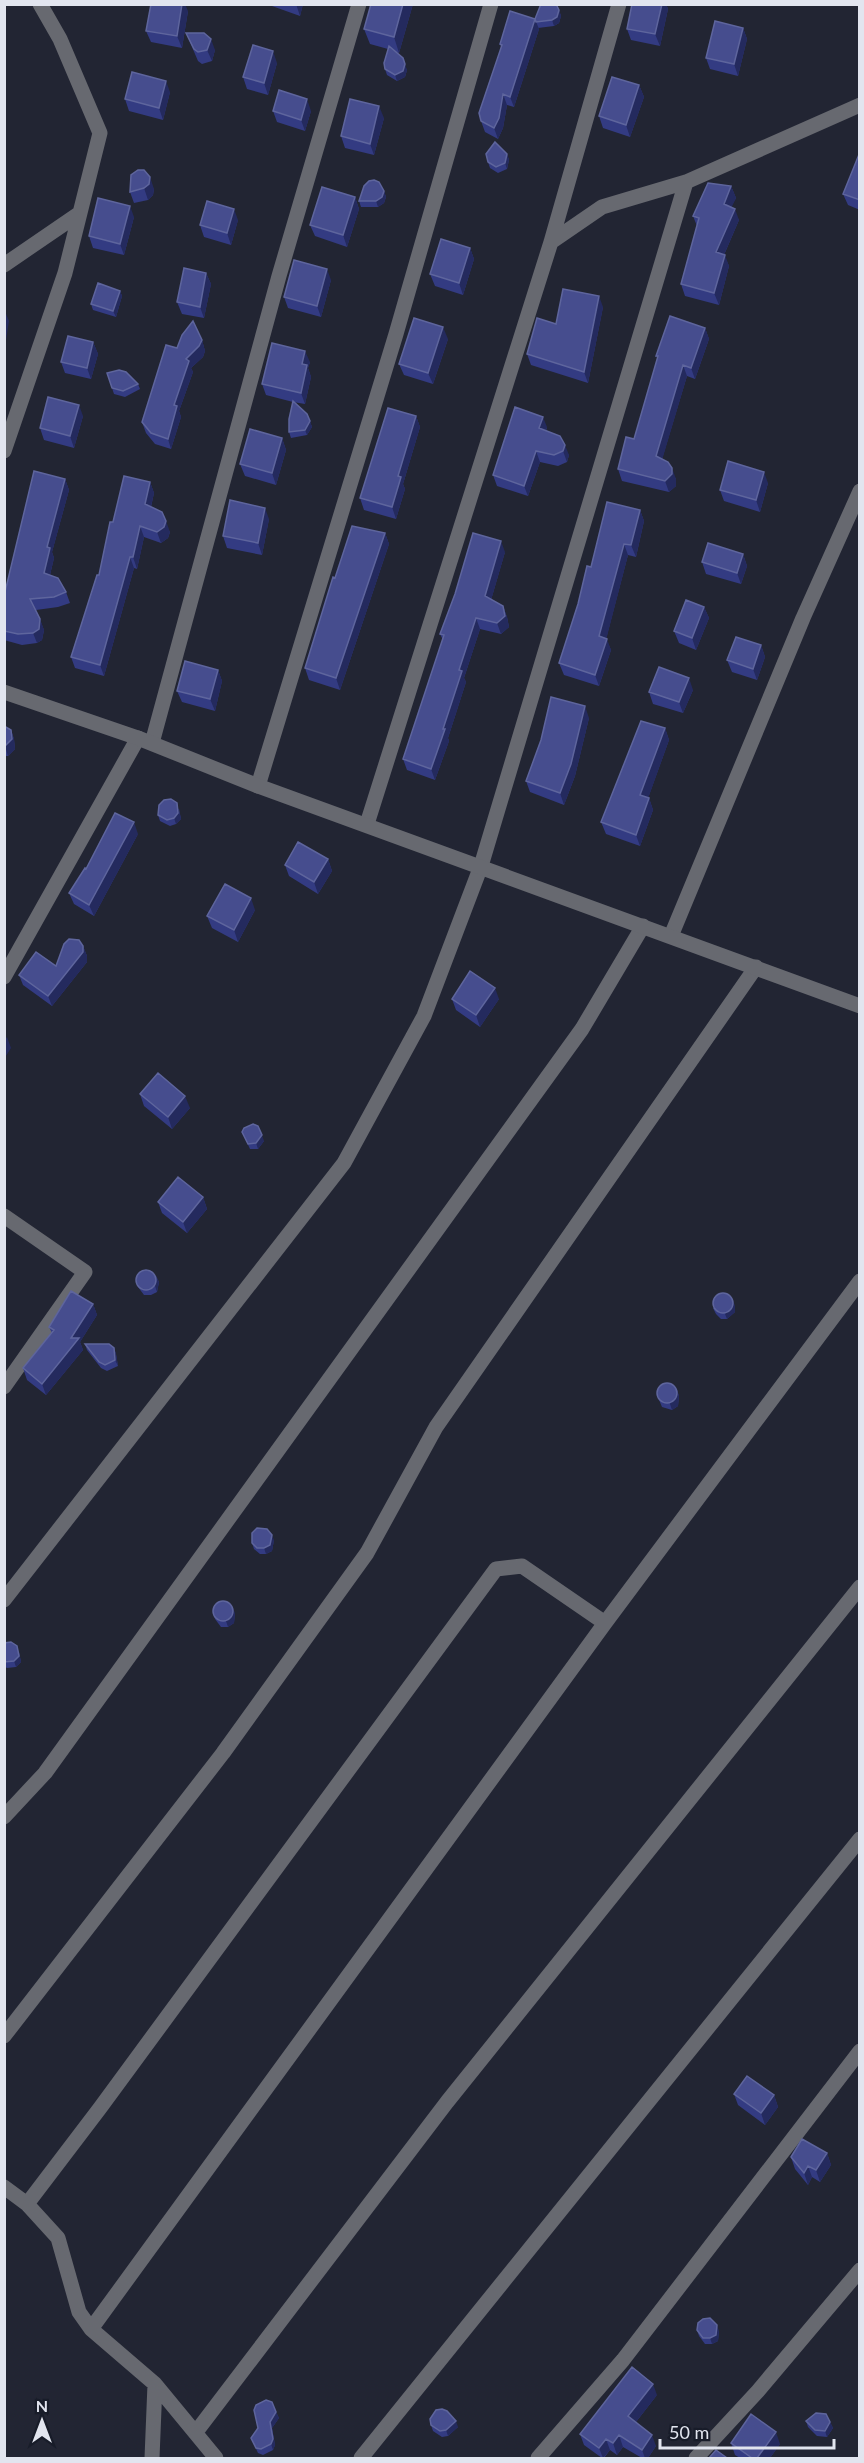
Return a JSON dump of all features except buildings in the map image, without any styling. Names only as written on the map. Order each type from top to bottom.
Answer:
[{"type":"street","points":[[4,451],[66,273],[100,133],[60,39],[40,4]]},
{"type":"street","points":[[4,977],[145,741],[359,4]]},
{"type":"street","points":[[258,786],[396,334],[491,4]]},
{"type":"street","points":[[367,824],[551,242],[619,4]]},
{"type":"street","points":[[551,242],[602,207],[686,182],[860,105]]},
{"type":"street","points":[[4,1600],[344,1163],[424,1016],[481,866],[686,182]]},
{"type":"street","points":[[4,265],[80,213]]},
{"type":"street","points":[[671,936],[803,618],[860,491]]},
{"type":"street","points":[[4,693],[145,741],[258,786],[860,1006]]},
{"type":"street","points":[[4,1817],[45,1773],[582,1029],[643,926]]},
{"type":"street","points":[[4,2036],[223,1753],[360,1562],[436,1427],[756,967]]},
{"type":"street","points":[[4,1216],[85,1272],[4,1387]]},
{"type":"street","points":[[91,2329],[605,1623],[860,1281]]},
{"type":"street","points":[[27,2204],[107,2099],[496,1569],[522,1566],[605,1623]]},
{"type":"street","points":[[196,2432],[447,2102],[860,1587]]},
{"type":"street","points":[[361,2458],[860,1839]]},
{"type":"street","points":[[538,2458],[623,2360],[860,2051]]},
{"type":"street","points":[[4,2187],[27,2204],[58,2238],[79,2312],[91,2329],[155,2384],[216,2458]]},
{"type":"street","points":[[696,2458],[758,2391],[860,2270]]},
{"type":"street","points":[[152,2458],[155,2384]]}]
